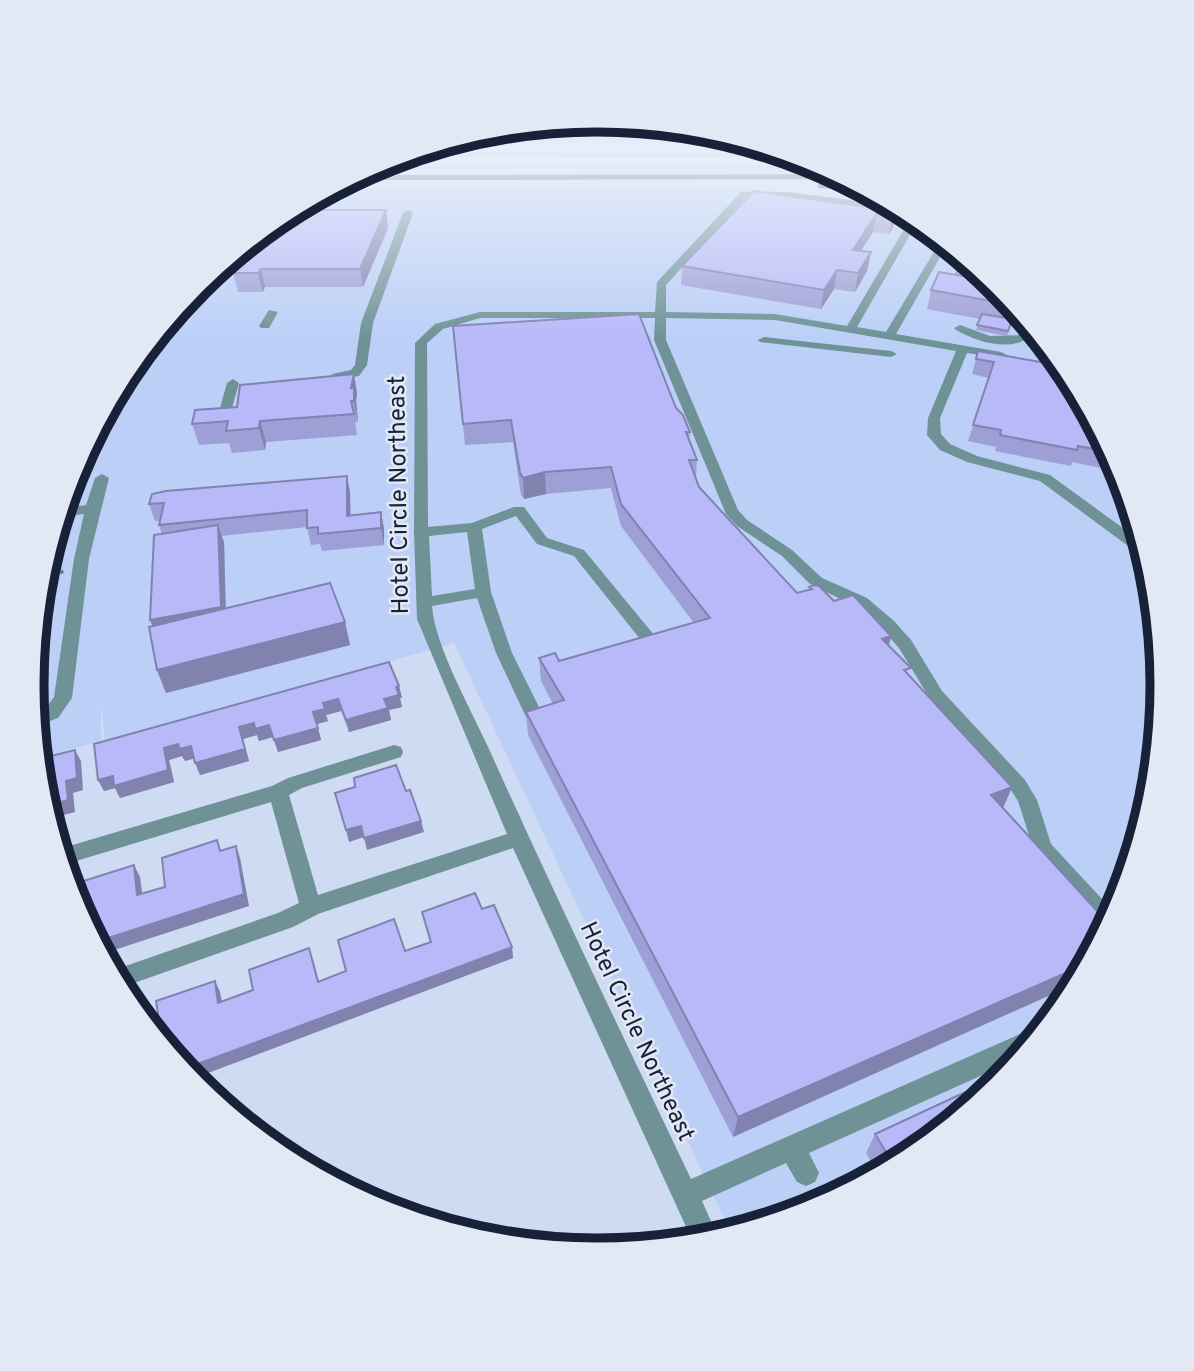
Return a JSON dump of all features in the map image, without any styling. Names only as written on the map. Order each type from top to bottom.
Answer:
[{"type":"street","points":[[727,212],[666,277],[660,288],[660,340],[731,511],[742,523],[787,553],[816,581],[861,602],[888,625],[905,644],[936,695],[1018,785],[1027,800],[1042,848],[1101,913]]},
{"type":"street","points":[[336,377],[355,373],[361,365],[367,323],[408,213]]},
{"type":"street","points":[[851,328],[909,229]]},
{"type":"street","points":[[890,335],[939,251]]},
{"type":"street","points":[[265,326],[273,312]]},
{"type":"street","name":"Hotel Circle Northeast","points":[[701,1229],[519,838],[437,652],[423,603],[421,343],[426,335],[460,319],[491,314],[661,314],[775,317],[1013,357]]},
{"type":"street","points":[[764,340],[891,354]]},
{"type":"street","points":[[963,348],[934,418],[932,426],[937,440],[958,453],[1045,478],[1131,541]]},
{"type":"street","points":[[222,422],[233,383]]},
{"type":"street","points":[[45,716],[52,713],[63,698],[72,614],[91,509],[102,478]]},
{"type":"street","points":[[72,512],[91,509]]},
{"type":"street","points":[[421,532],[474,527],[519,510],[542,541],[579,553],[646,635]]},
{"type":"street","points":[[474,527],[482,593],[504,653],[535,717]]},
{"type":"street","points":[[423,603],[482,593]]},
{"type":"street","points":[[70,854],[278,792],[299,782],[394,752]]},
{"type":"street","points":[[278,792],[311,907]]},
{"type":"street","points":[[126,975],[285,920],[311,907],[519,838]]},
{"type":"street","points":[[685,1195],[791,1147],[1004,1060]]},
{"type":"street","points":[[791,1147],[806,1173]]},
{"type":"shaded area","points":[[311,212],[883,212],[934,247],[988,294],[1036,349],[1057,378],[1093,441],[1121,508],[1140,578],[1146,613],[1149,722],[1140,793],[1121,863],[1108,897],[1076,962],[1057,993],[1013,1050],[988,1077],[904,1146],[874,1165],[809,1197],[726,1223],[454,643],[105,743],[101,702],[101,741],[48,756],[44,686],[48,613],[63,542],[86,474],[118,409],[137,378],[181,321],[232,270]]},
{"type":"building","points":[[311,212],[385,212],[360,269],[261,269],[258,273],[233,273],[239,265],[260,247]]},
{"type":"building","points":[[734,212],[883,212],[891,217],[876,214],[853,250],[871,252],[858,273],[837,270],[824,290],[682,266]]},
{"type":"building","points":[[959,267],[968,276],[956,274]]},
{"type":"building","points":[[939,272],[970,277],[995,302],[931,290]]},
{"type":"building","points":[[639,314],[676,408],[683,415],[690,432],[686,432],[697,460],[689,460],[699,487],[797,593],[812,589],[809,587],[814,585],[819,586],[834,601],[853,595],[891,636],[882,639],[911,668],[904,670],[1012,787],[991,795],[1100,914],[1071,971],[738,1117],[526,712],[564,700],[539,658],[555,653],[559,661],[710,618],[621,504],[611,467],[545,472],[523,478],[511,420],[463,424],[453,326]]},
{"type":"building","points":[[982,314],[1012,320],[1008,331],[977,325]]},
{"type":"building","points":[[978,351],[1046,363],[1076,409],[1097,450],[1078,446],[1077,450],[1000,435],[1001,430],[973,425],[994,362],[976,359]]},
{"type":"building","points":[[354,374],[351,388],[354,387],[354,401],[351,401],[354,414],[260,421],[259,428],[226,431],[228,421],[192,424],[195,410],[237,407],[240,385]]},
{"type":"building","points":[[347,476],[347,516],[381,512],[381,528],[318,534],[318,527],[307,528],[307,510],[159,525],[164,503],[149,504],[152,494],[166,491]]},
{"type":"building","points":[[218,525],[221,607],[150,620],[154,535]]},
{"type":"building","points":[[330,583],[345,622],[157,670],[149,627]]},
{"type":"building","points":[[389,662],[399,686],[396,687],[399,695],[384,699],[388,708],[346,720],[338,699],[323,703],[325,709],[313,712],[318,728],[274,740],[269,725],[255,729],[254,723],[239,727],[245,749],[195,763],[191,746],[180,749],[178,744],[164,748],[168,770],[114,786],[113,776],[98,780],[94,744]]},
{"type":"building","points":[[75,750],[77,778],[66,781],[68,800],[57,803],[48,757]]},
{"type":"building","points":[[396,765],[406,791],[410,790],[421,821],[364,838],[361,826],[346,830],[335,793],[355,787],[354,778]]},
{"type":"building","points":[[217,840],[220,851],[236,846],[244,894],[106,939],[80,882],[134,865],[137,895],[165,887],[162,858]]},
{"type":"building","points":[[475,893],[482,909],[494,905],[512,947],[195,1065],[157,1021],[156,1001],[215,981],[218,1003],[253,990],[249,970],[309,948],[318,982],[346,971],[338,940],[394,919],[405,951],[431,942],[422,912]]},
{"type":"building","points":[[978,1086],[934,1124],[888,1156],[875,1134]]}]
